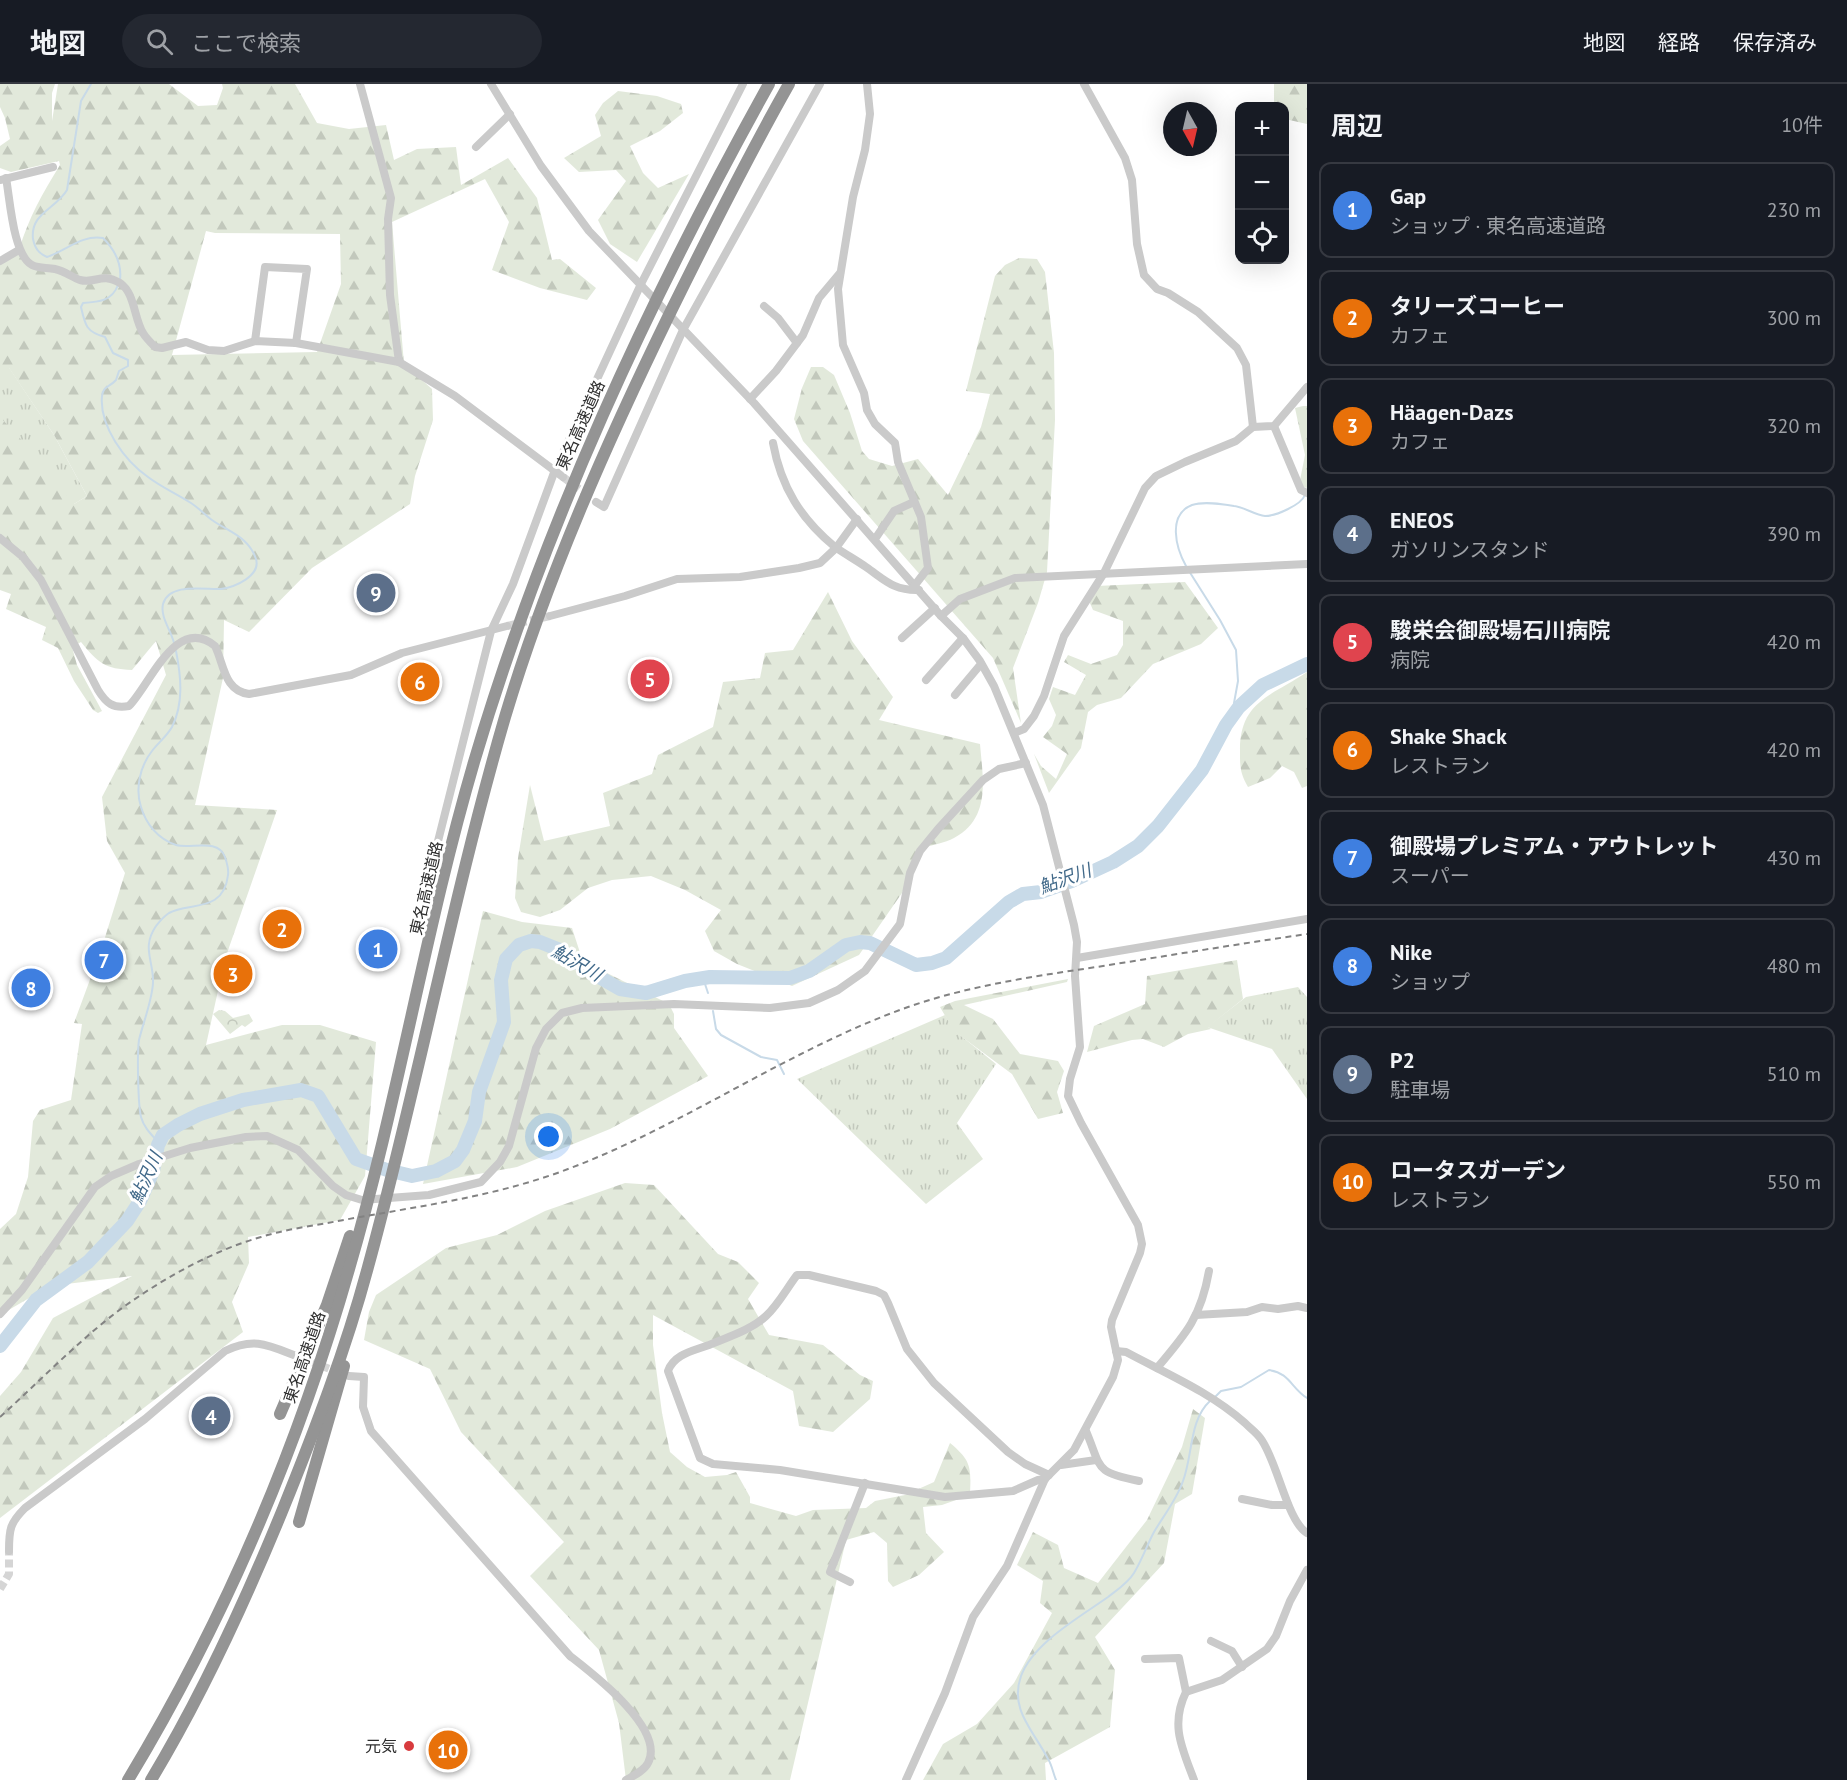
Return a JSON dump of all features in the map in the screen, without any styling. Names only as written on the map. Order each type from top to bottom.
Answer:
[{"type":"highway","name":"東名高速道路","points":[[128,1780],[197,1654],[260,1519],[301,1416],[389,1118],[446,869],[473,767],[511,644],[542,558],[576,473],[660,291],[769,84]]},
{"type":"highway","name":"東名高速道路","points":[[151,1780],[209,1674],[262,1560],[303,1461],[359,1298],[404,1128],[489,775],[528,648],[592,481],[664,325],[750,154],[789,84]]},
{"type":"highway","points":[[280,1414],[346,1265]]},
{"type":"highway","points":[[299,1522],[338,1391],[359,1298]]},
{"type":"street","points":[[360,84],[390,198],[388,219],[390,294],[399,362]]},
{"type":"street","points":[[491,84],[542,165],[589,231],[750,399],[963,638],[994,686],[1014,733],[1043,805],[1068,898],[1077,942],[1075,970],[1080,1047],[1070,1079],[1068,1096],[1081,1124],[1138,1226],[1142,1244],[1138,1261],[1112,1320],[1117,1367],[1086,1431],[1074,1450],[1047,1477],[1011,1557],[982,1602],[967,1631],[945,1693],[906,1780]]},
{"type":"street","points":[[433,861],[491,631],[513,584],[555,470],[641,284],[742,84]]},
{"type":"street","points":[[596,502],[604,507],[683,330],[820,84]]},
{"type":"street","points":[[773,443],[778,467],[791,497],[810,524],[837,548],[891,584],[904,591],[917,587],[928,568],[921,517],[898,462],[896,443],[875,424],[867,410],[864,393],[843,345],[838,289],[853,197],[865,150],[870,114],[867,84]]},
{"type":"street","points":[[1084,84],[1125,158],[1132,180],[1137,244],[1144,275],[1157,289],[1168,293],[1198,312],[1237,348],[1246,365],[1253,427]]},
{"type":"street","points":[[476,147],[510,114]]},
{"type":"street","points":[[52,167],[3,179],[19,250],[30,264],[42,268],[54,268],[81,280],[91,281],[104,277],[121,284],[129,295],[143,333],[155,347],[162,348],[186,342],[208,350],[224,351],[255,341],[296,343],[399,362],[455,396],[564,477]]},
{"type":"street","points":[[0,261],[19,250]]},
{"type":"street","points":[[255,341],[265,267],[307,269],[296,343]]},
{"type":"street","points":[[750,399],[776,371],[803,335],[819,298],[842,270]]},
{"type":"street","points":[[764,306],[778,318],[797,343]]},
{"type":"street","points":[[1014,733],[1024,729],[1034,716],[1044,696],[1064,636],[1104,573],[1145,488],[1156,476],[1236,441],[1253,427],[1274,426],[1307,387]]},
{"type":"street","points":[[1274,426],[1301,490],[1307,493]]},
{"type":"street","points":[[875,539],[894,511],[914,502]]},
{"type":"street","points":[[550,616],[626,596],[677,579],[740,577],[820,563],[837,548],[857,519]]},
{"type":"street","points":[[0,538],[23,557],[41,580],[82,661],[108,704],[114,707],[129,706],[138,697],[160,662],[192,640],[210,642],[215,646],[229,683],[237,691],[249,694],[351,675],[402,652],[507,627]]},
{"type":"street","points":[[941,616],[960,599],[1015,578],[1307,564]]},
{"type":"street","points":[[902,638],[934,608]]},
{"type":"street","points":[[926,680],[963,638]]},
{"type":"street","points":[[955,695],[981,664]]},
{"type":"street","points":[[0,1314],[22,1290],[95,1187],[111,1176],[139,1164],[190,1148],[246,1137],[267,1136],[298,1150],[333,1186],[346,1195],[362,1200],[429,1195],[481,1182],[501,1162],[509,1146],[536,1048],[546,1029],[562,1013],[582,1008],[674,1004],[770,1008],[809,1004],[838,990],[865,971],[900,924],[910,873],[920,851],[983,780],[999,769],[1026,763]]},
{"type":"street","points":[[1077,958],[1307,919]]},
{"type":"street","points":[[1156,1368],[1188,1331],[1205,1297],[1209,1271]]},
{"type":"street","points":[[797,1275],[809,1275],[876,1291],[884,1295],[907,1349],[934,1383],[1008,1452],[1047,1477],[1013,1491],[945,1497],[926,1496],[865,1483],[780,1470],[713,1464],[700,1458],[668,1371],[672,1362],[755,1324],[766,1316],[797,1275]]},
{"type":"street","points":[[1196,1315],[1247,1312],[1262,1308],[1278,1309],[1298,1305],[1307,1308]]},
{"type":"street","points":[[9,1551],[13,1519],[145,1419],[225,1351],[239,1344],[249,1343],[263,1344],[296,1356]]},
{"type":"street","points":[[1116,1351],[1126,1352],[1206,1393],[1260,1438],[1272,1458],[1292,1515],[1302,1530],[1307,1533]]},
{"type":"street","points":[[349,1376],[364,1377],[363,1407],[371,1431],[570,1656],[602,1682],[644,1727],[650,1739],[648,1764],[626,1780]]},
{"type":"street","points":[[1086,1431],[1096,1460],[1106,1473],[1139,1481]]},
{"type":"street","points":[[1059,1465],[1096,1460]]},
{"type":"street","points":[[850,1582],[830,1572],[865,1483]]},
{"type":"street","points":[[1242,1499],[1272,1505],[1288,1504]]},
{"type":"street","points":[[1186,1692],[1222,1680],[1267,1649],[1276,1636],[1290,1601],[1307,1570]]},
{"type":"street","points":[[1210,1641],[1232,1651],[1242,1667]]},
{"type":"street","points":[[1145,1659],[1179,1658],[1186,1692],[1178,1713],[1179,1741],[1194,1780]]},
{"type":"green space","points":[[0,84],[55,84],[52,93],[52,121],[58,84],[169,84],[198,106],[217,105],[223,88],[222,84],[295,84],[317,123],[349,129],[386,125],[394,160],[417,149],[456,147],[461,185],[508,158],[537,198],[552,260],[560,259],[596,288],[587,300],[540,288],[492,270],[509,222],[485,179],[392,222],[404,364],[432,389],[433,420],[415,476],[410,504],[312,568],[249,632],[224,620],[223,678],[195,805],[277,810],[225,959],[206,1045],[282,1025],[320,1025],[376,1042],[365,1176],[340,1220],[248,1237],[249,1263],[232,1302],[243,1332],[0,1518],[0,1396],[21,1372],[53,1318],[132,1276],[50,1286],[0,1315],[0,1229],[16,1214],[28,1177],[33,1121],[40,1110],[71,1100],[82,1024],[74,1023],[102,947],[125,873],[107,841],[102,797],[166,675],[156,641],[132,670],[103,664],[81,642],[72,647],[77,665],[102,711],[98,713],[93,710],[74,681],[58,648],[42,640],[46,627],[6,609],[11,594],[0,590],[0,417],[74,504],[87,496],[54,435],[9,368],[0,375],[0,261],[19,250],[36,206],[60,165],[59,161],[11,172],[0,168],[0,146],[10,139],[0,107]],"holes":[[[206,231],[340,234],[341,284],[317,352],[172,355]]]},
{"type":"green space","points":[[1274,84],[1307,84],[1307,124],[1289,120],[1289,102],[1274,102]]},
{"type":"green space","points":[[618,91],[657,96],[681,104],[683,113],[660,131],[630,146],[643,173],[658,188],[689,174],[637,262],[610,244],[598,220],[626,181],[616,170],[579,172],[564,158],[601,136],[595,115],[603,103]]},
{"type":"green space","points":[[1019,258],[1037,259],[1045,272],[1054,353],[1055,420],[1047,572],[1038,603],[1013,668],[1021,723],[993,658],[803,441],[794,419],[802,388],[811,367],[823,367],[834,375],[850,413],[862,451],[869,459],[892,466],[918,459],[948,495],[981,427],[990,394],[966,391],[995,276],[1005,265]]},
{"type":"green space","points":[[0,354],[54,435],[87,496],[19,538],[0,528]]},
{"type":"green space","points":[[1307,406],[1307,488],[1299,485],[1305,455],[1295,408]]},
{"type":"green space","points":[[1185,582],[1218,628],[1201,644],[1153,664],[1121,698],[1097,705],[1088,712],[1081,748],[1049,793],[1034,754],[1041,766],[1056,779],[1067,754],[1043,737],[1052,726],[1056,715],[1049,699],[1053,687],[1075,695],[1086,675],[1064,662],[1068,655],[1091,664],[1117,655],[1123,645],[1123,621],[1093,610],[1089,601],[1096,586]]},
{"type":"green space","points":[[828,592],[852,641],[893,697],[879,720],[980,744],[982,797],[974,820],[966,830],[954,838],[922,848],[902,893],[859,955],[792,986],[737,964],[714,951],[705,931],[721,910],[685,890],[651,876],[612,880],[588,888],[560,910],[540,917],[521,912],[515,898],[518,858],[530,785],[544,841],[610,826],[603,793],[652,774],[658,755],[713,727],[723,682],[760,678],[765,653],[793,650]]},
{"type":"green space","points":[[1307,672],[1307,786],[1302,788],[1294,772],[1282,766],[1270,778],[1248,787],[1240,762],[1241,735],[1245,721],[1260,702],[1270,694]]},
{"type":"green space","points":[[483,911],[522,922],[572,928],[585,968],[599,969],[669,1004],[674,1014],[674,1028],[708,1076],[610,1129],[517,1167],[423,1184]]},
{"type":"green space","points":[[1237,960],[1243,999],[1208,1027],[1211,1029],[1188,1034],[1164,1047],[1143,1039],[1087,1052],[1094,1026],[1145,1004],[1147,976]]},
{"type":"green space","points":[[1068,979],[1067,982],[964,1005],[993,1019],[1020,1054],[1058,1061],[1064,1071],[1057,1092],[1063,1113],[1038,1119],[1012,1074],[954,1031],[940,1007],[955,1001]]},
{"type":"green space","points":[[1298,987],[1307,997],[1307,1099],[1272,1049],[1207,1027],[1246,997]]},
{"type":"green space","points":[[219,1010],[225,1011],[233,1018],[249,1014],[253,1021],[245,1027],[242,1025],[230,1034],[213,1014]]},
{"type":"green space","points":[[945,1015],[955,1031],[996,1064],[957,1123],[983,1159],[926,1204],[797,1079]]},
{"type":"green space","points":[[625,1183],[654,1185],[718,1254],[738,1262],[759,1283],[748,1299],[769,1335],[823,1345],[860,1375],[873,1381],[870,1399],[833,1432],[799,1426],[793,1391],[653,1315],[653,1345],[670,1452],[687,1467],[705,1477],[736,1472],[750,1497],[750,1503],[796,1516],[813,1510],[866,1508],[875,1501],[905,1495],[934,1482],[950,1443],[963,1455],[969,1466],[970,1495],[942,1505],[923,1507],[926,1533],[944,1552],[919,1575],[893,1587],[888,1581],[887,1543],[874,1532],[846,1540],[790,1780],[626,1780],[619,1723],[599,1650],[530,1576],[564,1542],[461,1432],[430,1369],[364,1340],[369,1312],[376,1295],[446,1248],[497,1235],[545,1211]]},
{"type":"green space","points":[[1193,1409],[1205,1418],[1192,1494],[1175,1504],[1164,1563],[1095,1637],[1115,1670],[1110,1727],[1045,1763],[1046,1780],[923,1780],[943,1744],[977,1724],[1014,1683],[1052,1613],[1040,1603],[1043,1581],[1017,1565],[1033,1532],[1058,1545],[1064,1568],[1098,1583],[1147,1520],[1182,1447]]},
{"type":"waterway","points":[[91,84],[81,101],[67,190],[40,217],[33,230],[33,239],[37,250],[47,257],[88,238],[103,238],[116,257],[120,268],[120,280]]},
{"type":"waterway","points":[[118,285],[109,297],[100,301],[83,303],[81,307],[87,327],[94,333],[105,337],[113,353],[128,360],[128,366],[119,371],[116,380],[105,388],[102,396],[102,407],[109,431],[115,442],[139,470],[191,503],[249,545],[257,565],[255,571],[246,580],[233,586],[221,589],[180,590],[167,597],[162,609],[174,643]]},
{"type":"waterway","points":[[1186,566],[1179,550],[1176,524],[1184,510],[1192,505],[1224,504],[1265,516],[1288,509],[1303,499],[1305,495]]},
{"type":"waterway","points":[[1189,571],[1236,650],[1238,681],[1234,703],[1235,712]]},
{"type":"waterway","points":[[159,1143],[142,1121],[139,1091],[139,1040],[153,983],[149,941],[156,926],[169,913],[213,901],[220,895],[225,887],[228,873],[228,866],[222,851],[204,845],[176,845],[158,835],[146,819],[139,800],[139,785],[144,764],[168,733],[176,718],[180,699],[176,651]]},
{"type":"waterway","name":"鮎沢川","points":[[0,1346],[36,1300],[88,1262],[127,1221],[140,1201],[153,1171],[158,1145],[163,1135],[200,1114],[243,1100],[301,1090],[318,1096],[356,1159],[412,1176],[436,1171],[455,1161],[463,1150],[475,1121],[479,1092],[504,1022],[501,980],[506,959],[519,945],[531,941],[540,942],[560,950],[592,973],[620,989],[646,993],[685,981],[710,977],[790,978],[809,971],[846,945],[860,942],[870,943],[916,965],[932,963],[946,958],[1009,902],[1023,894],[1041,892],[1072,881],[1113,862],[1138,846],[1158,826],[1202,770],[1226,725],[1239,707],[1263,685],[1307,664]]},
{"type":"waterway","points":[[703,978],[708,993]]},
{"type":"waterway","points":[[713,1011],[716,1029],[721,1035],[761,1057],[777,1060],[784,1074]]},
{"type":"waterway","points":[[1215,1397],[1221,1391],[1241,1387],[1269,1370],[1282,1374],[1307,1398]]},
{"type":"waterway","points":[[1056,1780],[1049,1761],[1021,1710],[1018,1699],[1021,1676],[1027,1664],[1046,1642],[1132,1577],[1154,1532],[1180,1488],[1198,1418],[1210,1401]]},
{"type":"tunnel","points":[[563,477],[591,498]]},
{"type":"tunnel","points":[[507,626],[550,616]]},
{"type":"tunnel","points":[[299,1357],[340,1373]]},
{"type":"tunnel","points":[[0,1589],[9,1574],[9,1551]]},
{"type":"railway","points":[[0,1417],[75,1347],[122,1308],[189,1266],[243,1243],[270,1234],[505,1189],[560,1172],[648,1134],[863,1025],[932,999],[1029,978],[1307,934]]},
{"type":"place","name":"P2","points":[[376,593]]},
{"type":"place","name":"駿栄会御殿場石川病院","points":[[650,679]]},
{"type":"place","name":"Shake Shack","points":[[420,682]]},
{"type":"place","name":"タリーズコーヒー","points":[[282,929]]},
{"type":"place","name":"Gap","points":[[378,949]]},
{"type":"place","name":"御殿場プレミアム・アウトレット","points":[[104,960]]},
{"type":"place","name":"Häagen-Dazs","points":[[233,974]]},
{"type":"place","name":"Nike","points":[[31,988]]},
{"type":"place","name":"ENEOS","points":[[211,1416]]},
{"type":"place","name":"元気","points":[[409,1746]]},
{"type":"place","name":"ロータスガーデン","points":[[448,1750]]}]
